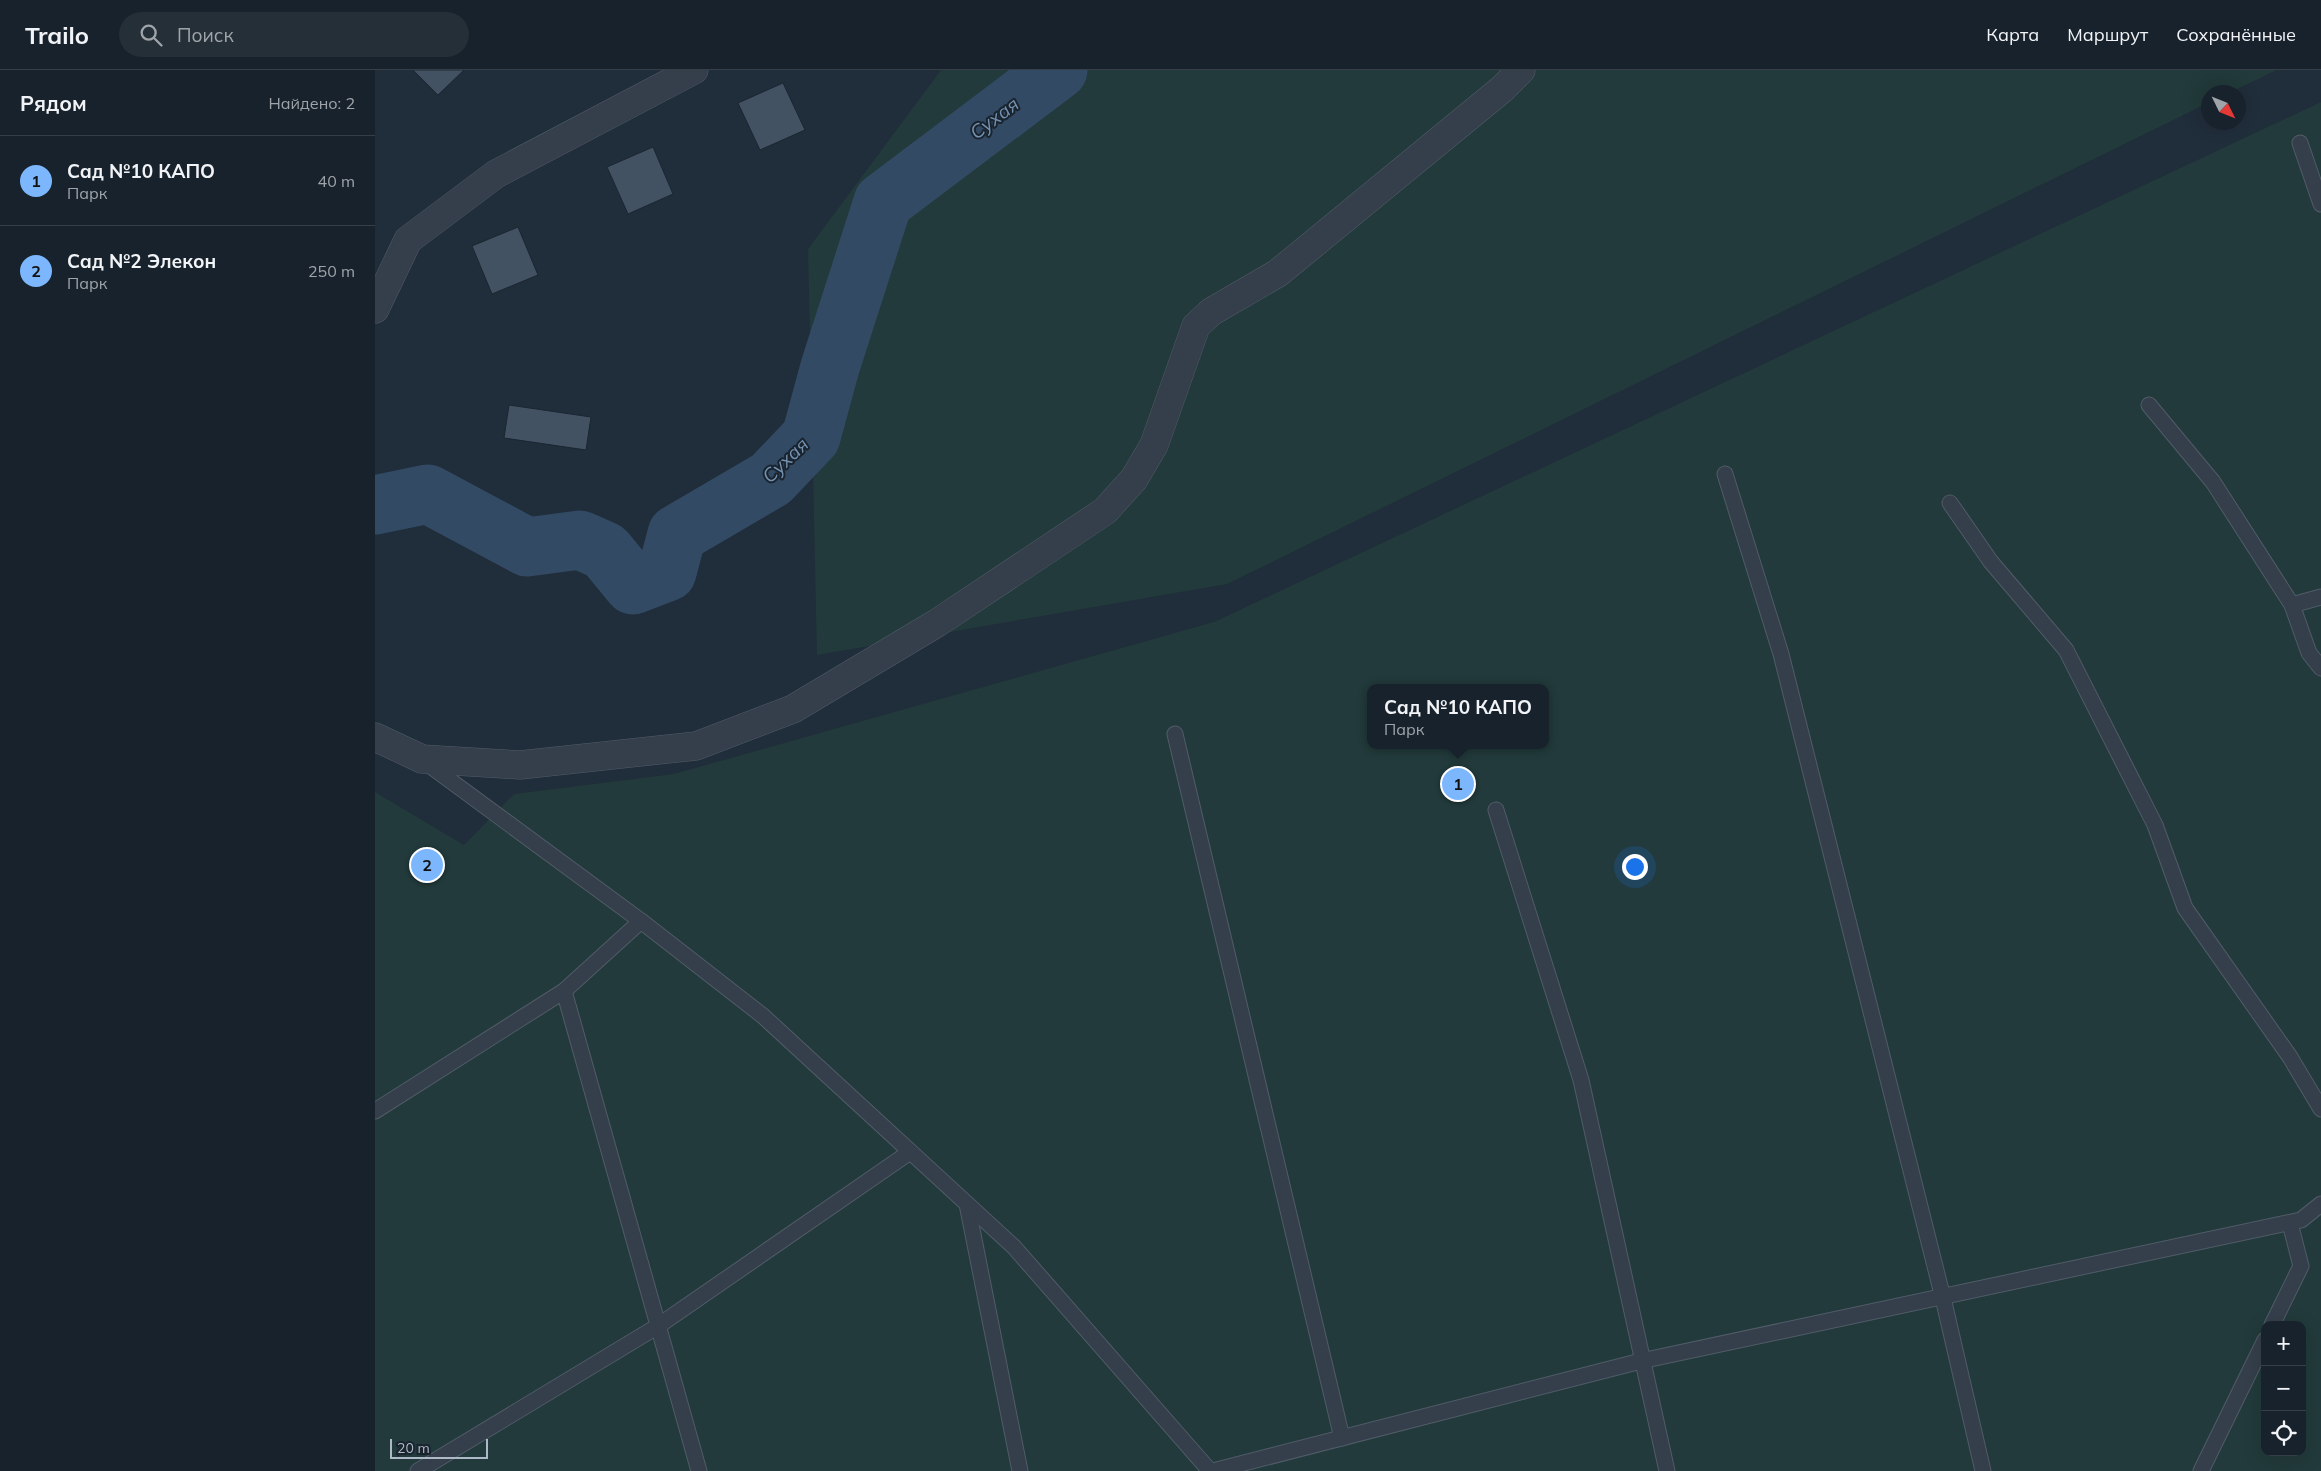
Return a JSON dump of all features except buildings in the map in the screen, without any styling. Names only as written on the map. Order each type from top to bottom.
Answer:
[{"type":"street","points":[[375,309],[408,240],[496,174],[695,70]]},
{"type":"street","points":[[375,737],[422,760],[520,765],[696,746],[793,709],[937,623],[1105,511],[1135,479],[1154,445],[1196,326],[1211,312],[1278,273],[1501,89],[1521,70]]},
{"type":"lane","points":[[2299,143],[2321,204]]},
{"type":"lane","points":[[2149,405],[2213,482],[2292,605],[2309,653],[2321,668]]},
{"type":"lane","points":[[1725,474],[1781,654],[1943,1298],[1983,1471]]},
{"type":"lane","points":[[1949,503],[1991,562],[2066,650],[2155,824],[2185,908],[2290,1057],[2321,1109]]},
{"type":"lane","points":[[2292,605],[2321,597]]},
{"type":"lane","points":[[1175,734],[1342,1438]]},
{"type":"lane","points":[[422,760],[641,920],[763,1016],[1015,1247],[1211,1471],[1641,1361],[2290,1223],[2301,1220],[2321,1204]]},
{"type":"lane","points":[[1496,810],[1581,1080],[1641,1361],[1667,1471]]},
{"type":"lane","points":[[375,1111],[564,991],[641,920]]},
{"type":"lane","points":[[564,991],[699,1471]]},
{"type":"lane","points":[[418,1471],[658,1326],[910,1152]]},
{"type":"lane","points":[[967,1204],[1021,1471]]},
{"type":"lane","points":[[2275,1321],[2301,1266],[2290,1223]]},
{"type":"lane","points":[[2201,1471],[2261,1348]]},
{"type":"green space","points":[[941,70],[2277,70],[2246,85],[2201,85],[2201,106],[1227,584],[817,655],[808,249]]},
{"type":"green space","points":[[2321,102],[2321,1471],[375,1471],[375,792],[464,845],[514,794],[674,774],[1214,622]]},
{"type":"waterway","name":"Сухая","points":[[375,505],[428,494],[527,547],[580,540],[605,551],[633,585],[667,572],[677,534],[771,479],[811,437],[830,367],[883,202],[1058,70]]},
{"type":"place","name":"Сад №10 КАПО","points":[[1458,784]]},
{"type":"place","name":"Сад №2 Элекон","points":[[427,865]]}]
